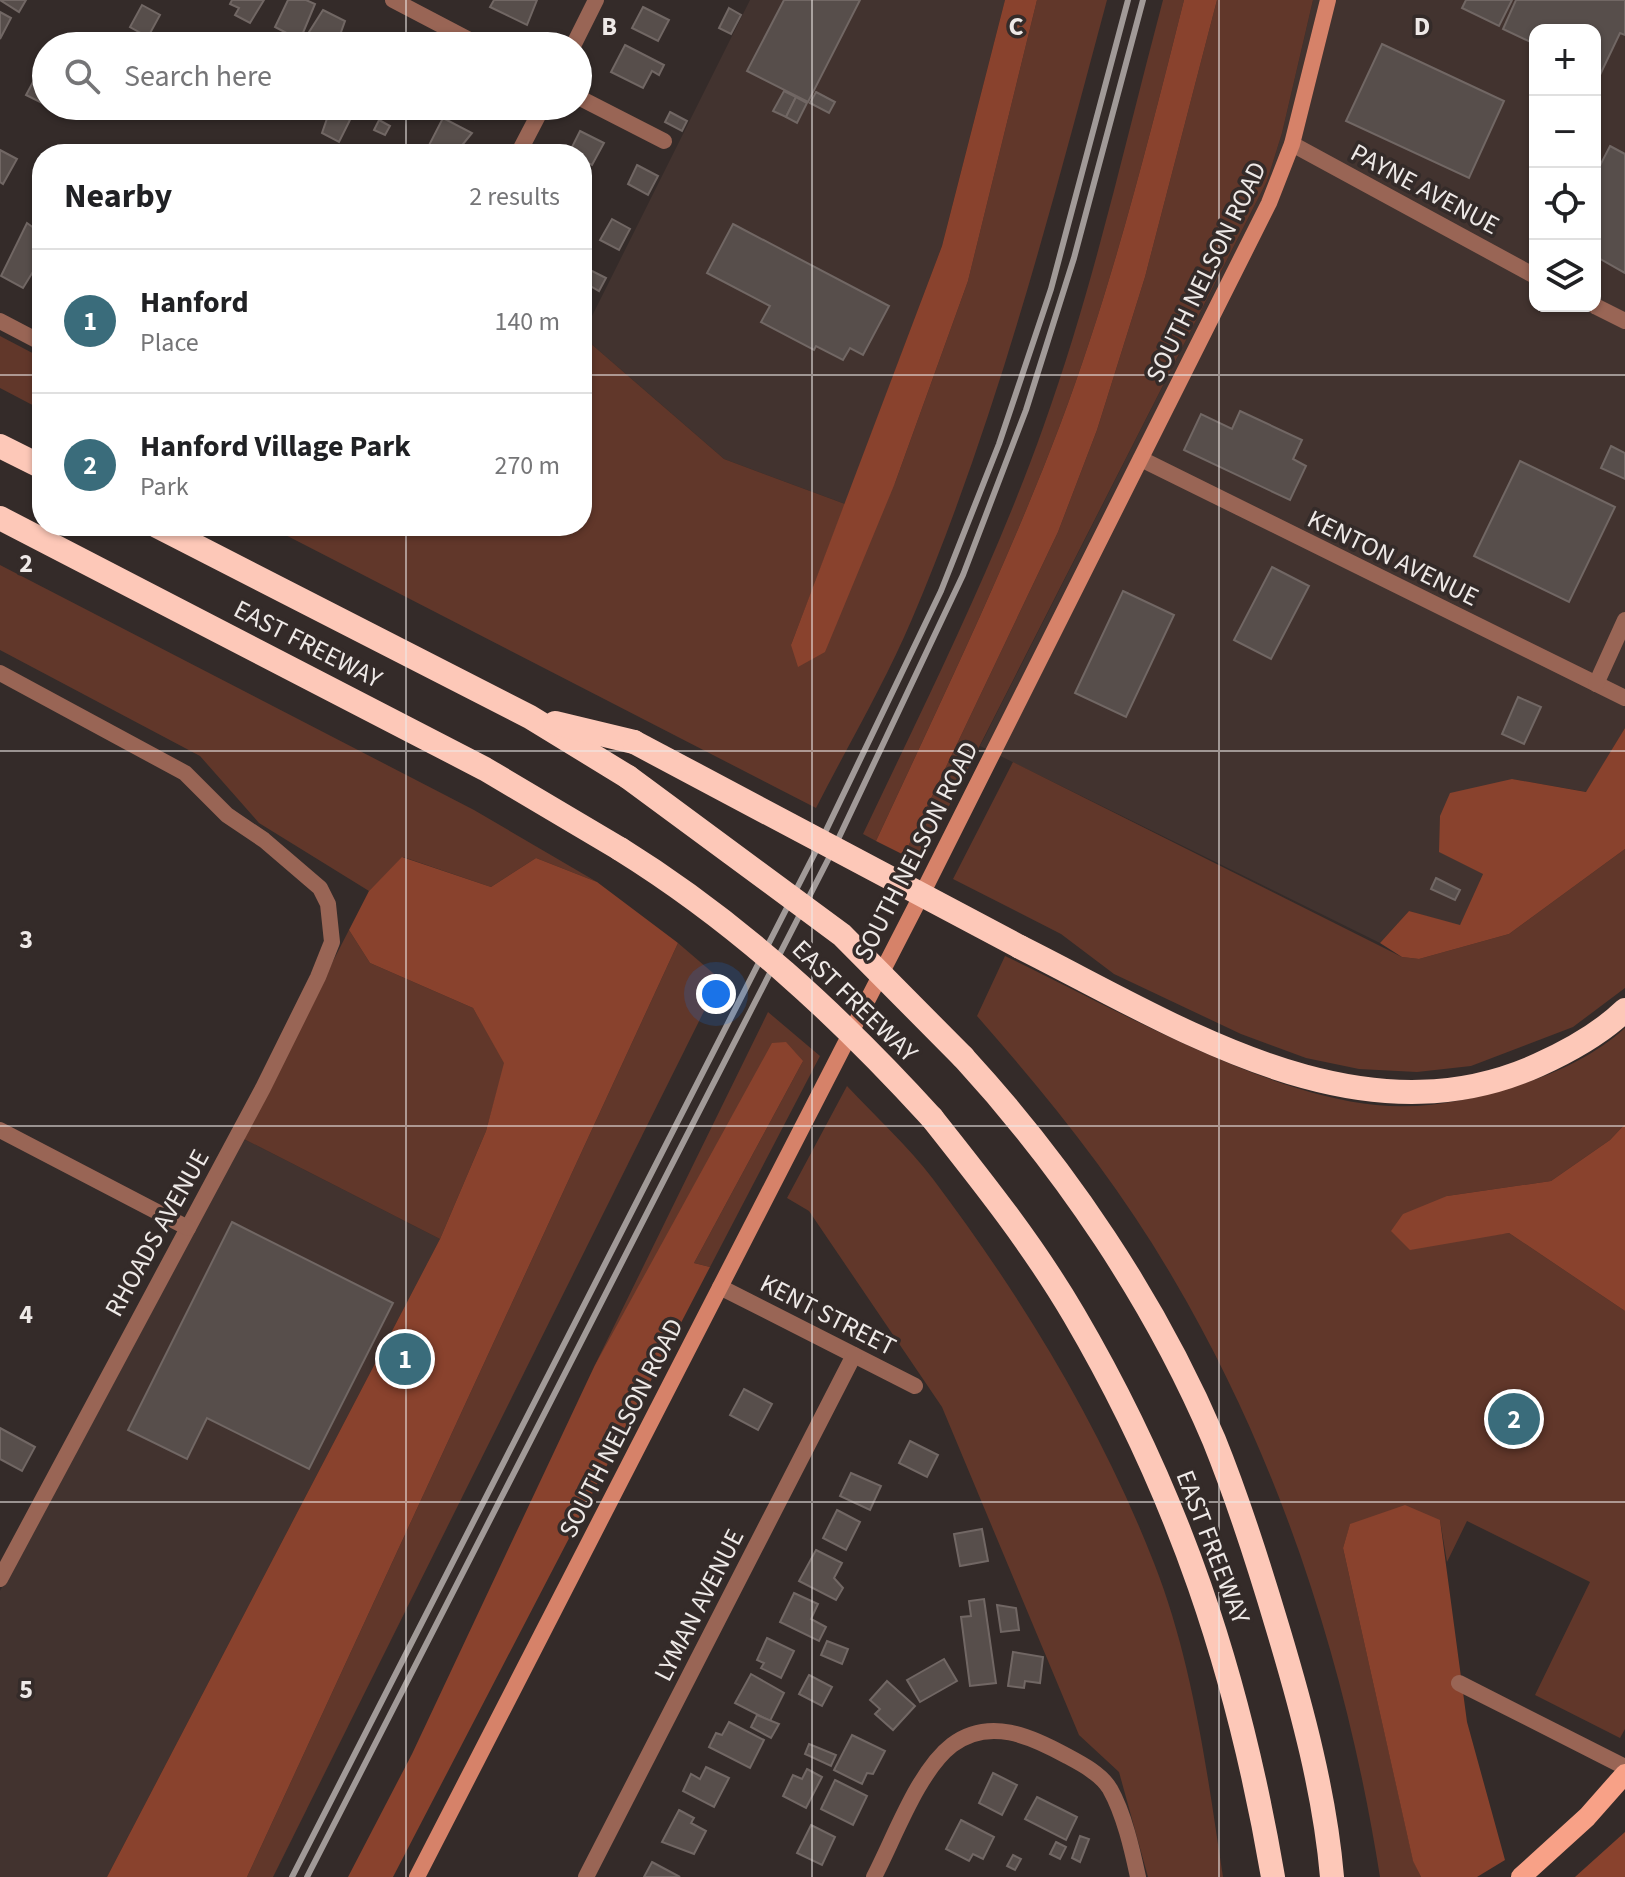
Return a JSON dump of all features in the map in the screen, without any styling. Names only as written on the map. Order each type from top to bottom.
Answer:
[{"type":"highway","points":[[0,446],[32,462]]},
{"type":"highway","name":"EAST FREEWAY","points":[[0,518],[32,534]]},
{"type":"highway","name":"EAST FREEWAY","points":[[35,536],[366,705],[485,769],[620,849],[681,888],[774,961],[866,1046],[932,1118],[980,1177],[1072,1312],[1117,1391],[1186,1542],[1240,1712],[1273,1877]]},
{"type":"highway","name":"EAST FREEWAY","points":[[177,536],[530,717],[628,777],[842,935],[999,1096],[1075,1196],[1151,1318],[1212,1437],[1244,1517],[1300,1699],[1332,1871]]},
{"type":"highway","points":[[530,717],[634,742],[1020,947],[1238,1055],[1329,1084],[1390,1092],[1428,1093],[1466,1088],[1514,1076],[1567,1052],[1625,1010]]},
{"type":"main road","points":[[1521,1877],[1587,1817],[1625,1774]]},
{"type":"street","points":[[393,0],[454,32]]},
{"type":"street","points":[[580,32],[596,0]]},
{"type":"street","name":"SOUTH NELSON ROAD","points":[[417,1877],[720,1287],[1269,203],[1292,144],[1328,0]]},
{"type":"street","points":[[592,104],[664,141]]},
{"type":"street","points":[[523,144],[536,120]]},
{"type":"street","name":"PAYNE AVENUE","points":[[1292,144],[1529,273]]},
{"type":"street","points":[[1601,309],[1625,321]]},
{"type":"street","points":[[0,321],[32,338]]},
{"type":"street","name":"KENTON AVENUE","points":[[1141,459],[1625,698]]},
{"type":"street","points":[[1596,684],[1625,620]]},
{"type":"street","name":"RHOADS AVENUE","points":[[0,673],[185,773],[227,815],[264,840],[320,888],[328,904],[332,942],[318,977],[188,1228],[0,1579]]},
{"type":"street","points":[[0,1130],[188,1228]]},
{"type":"street","name":"KENT STREET","points":[[720,1287],[915,1386]]},
{"type":"street","name":"LYMAN AVENUE","points":[[586,1877],[854,1355]]},
{"type":"street","points":[[1459,1683],[1625,1767]]},
{"type":"street","points":[[874,1877],[925,1777],[952,1745],[992,1730],[1013,1732],[1050,1746],[1087,1766],[1109,1787],[1138,1877]]},
{"type":"shaded area","points":[[750,0],[1005,0],[942,246],[845,504],[724,459],[592,345],[592,316]]},
{"type":"shaded area","points":[[1005,0],[1037,0],[968,281],[895,483],[825,652],[798,667],[791,645],[942,246]]},
{"type":"shaded area","points":[[1037,0],[1107,0],[1020,313],[970,467],[912,619],[816,808],[287,536],[592,536],[592,345],[724,459],[845,504],[791,645],[895,483],[968,281]]},
{"type":"shaded area","points":[[1163,0],[1184,0],[1128,214],[1079,373],[995,583],[876,841],[863,834],[982,581],[1062,373],[1094,267]]},
{"type":"shaded area","points":[[1184,0],[1217,0],[1145,277],[1097,430],[1058,532],[904,855],[876,841],[995,583],[1060,425],[1113,268]]},
{"type":"shaded area","points":[[1217,0],[1313,0],[1282,133],[1267,181],[920,863],[904,855],[1058,532],[1097,430],[1145,277]]},
{"type":"shaded area","points":[[1313,0],[1625,0],[1625,728],[1587,792],[1512,779],[1483,874],[1460,926],[1409,911],[1380,943],[980,746],[1267,181],[1282,133]]},
{"type":"shaded area","points":[[0,336],[32,353],[32,405],[0,388]]},
{"type":"shaded area","points":[[0,565],[474,810],[597,882],[536,858],[491,887],[403,857],[369,891],[259,823],[200,756],[0,650]]},
{"type":"shaded area","points":[[1625,728],[1625,849],[1509,934],[1419,959],[1402,957],[1380,943],[1409,911],[1460,925],[1483,874],[1439,852],[1440,816],[1450,793],[1512,779],[1586,792]]},
{"type":"shaded area","points":[[1013,762],[1402,957],[1419,959],[1509,934],[1625,849],[1625,988],[1573,1027],[1471,1066],[1417,1072],[1359,1069],[1306,1058],[1241,1034],[1114,974],[1061,934],[953,879]]},
{"type":"shaded area","points":[[402,857],[491,887],[536,858],[597,882],[678,943],[247,1877],[107,1877],[440,1239],[486,1131],[504,1063],[473,1008],[370,963],[349,930],[369,891]]},
{"type":"shaded area","points":[[349,930],[370,963],[473,1008],[505,1063],[486,1131],[440,1239],[242,1138]]},
{"type":"shaded area","points":[[678,943],[720,979],[273,1877],[247,1877]]},
{"type":"shaded area","points":[[1005,956],[1235,1066],[1331,1097],[1376,1105],[1412,1106],[1448,1102],[1519,1085],[1575,1062],[1625,1028],[1625,1124],[1610,1140],[1551,1181],[1447,1196],[1469,1238],[1509,1233],[1625,1311],[1625,1729],[1620,1738],[1535,1695],[1590,1582],[1467,1521],[1447,1562],[1440,1520],[1350,1525],[1343,1548],[1413,1860],[1421,1877],[1380,1877],[1349,1721],[1305,1568],[1246,1419],[1212,1348],[1152,1243],[1106,1175],[977,1016]]},
{"type":"shaded area","points":[[768,1012],[820,1056],[710,1267],[694,1263],[803,1061],[594,1367]]},
{"type":"shaded area","points":[[786,1042],[803,1061],[694,1263],[710,1267],[393,1877],[348,1877],[412,1754],[594,1367],[772,1043]]},
{"type":"shaded area","points":[[847,1086],[913,1155],[966,1224],[1057,1364],[1109,1461],[1154,1563],[1179,1639],[1197,1718],[1223,1877],[1148,1877],[1119,1772],[1079,1735],[942,1407],[809,1211],[787,1198]]},
{"type":"shaded area","points":[[1625,1124],[1625,1311],[1509,1233],[1410,1250],[1391,1231],[1403,1214],[1447,1196],[1551,1181],[1610,1140]]},
{"type":"shaded area","points":[[242,1138],[440,1239],[107,1877],[0,1877],[0,1591]]},
{"type":"shaded area","points":[[1405,1505],[1440,1520],[1467,1722],[1505,1860],[1477,1877],[1421,1877],[1413,1861],[1343,1548],[1350,1524]]},
{"type":"shaded area","points":[[1625,1832],[1625,1877],[1575,1877]]},
{"type":"building","points":[[0,0],[26,0],[19,12]]},
{"type":"building","points":[[232,0],[264,0],[250,23],[235,15],[239,8],[230,4]]},
{"type":"building","points":[[288,0],[306,0],[315,4],[303,32],[285,32],[275,27]]},
{"type":"building","points":[[494,0],[537,0],[527,25],[490,7]]},
{"type":"building","points":[[784,0],[860,0],[808,102],[747,71]]},
{"type":"building","points":[[1466,0],[1512,0],[1499,26],[1462,8]]},
{"type":"building","points":[[1516,0],[1625,0],[1625,35],[1620,33],[1601,73],[1601,24],[1529,24],[1529,41],[1503,29]]},
{"type":"building","points":[[142,5],[160,15],[151,32],[139,32],[130,27]]},
{"type":"building","points":[[643,7],[669,20],[658,41],[632,28]]},
{"type":"building","points":[[729,8],[741,15],[731,34],[719,28]]},
{"type":"building","points":[[323,10],[345,21],[341,32],[309,32]]},
{"type":"building","points":[[0,12],[11,18],[0,39]]},
{"type":"building","points":[[1382,44],[1504,101],[1469,178],[1346,121]]},
{"type":"building","points":[[625,45],[664,65],[659,75],[652,71],[643,88],[611,72]]},
{"type":"building","points":[[32,84],[32,98],[26,95]]},
{"type":"building","points":[[784,91],[796,97],[786,117],[773,111]]},
{"type":"building","points":[[816,92],[835,102],[829,113],[810,103]]},
{"type":"building","points":[[796,97],[807,103],[797,123],[786,117]]},
{"type":"building","points":[[670,112],[687,121],[682,131],[665,122]]},
{"type":"building","points":[[327,120],[350,120],[339,142],[322,133]]},
{"type":"building","points":[[379,120],[390,126],[385,135],[374,130]]},
{"type":"building","points":[[442,120],[472,133],[463,144],[430,144]]},
{"type":"building","points":[[580,131],[604,143],[592,165],[592,144],[574,144]]},
{"type":"building","points":[[1610,146],[1625,154],[1625,273],[1601,259],[1601,163]]},
{"type":"building","points":[[0,150],[17,159],[3,184],[0,182]]},
{"type":"building","points":[[637,165],[658,176],[648,195],[628,184]]},
{"type":"building","points":[[612,219],[630,229],[619,250],[600,240]]},
{"type":"building","points":[[27,223],[32,227],[32,273],[23,288],[1,276]]},
{"type":"building","points":[[733,224],[889,306],[863,355],[850,348],[843,360],[816,346],[814,350],[761,322],[770,306],[707,273]]},
{"type":"building","points":[[592,271],[606,278],[599,291],[592,287]]},
{"type":"building","points":[[1240,411],[1302,440],[1293,459],[1306,466],[1290,500],[1184,450],[1201,414],[1232,429]]},
{"type":"building","points":[[1611,446],[1625,453],[1625,479],[1601,468]]},
{"type":"building","points":[[1520,461],[1615,507],[1569,602],[1474,556]]},
{"type":"building","points":[[1272,567],[1309,586],[1271,659],[1234,640]]},
{"type":"building","points":[[1123,591],[1174,615],[1126,717],[1075,693]]},
{"type":"building","points":[[1518,697],[1541,707],[1524,744],[1502,734]]},
{"type":"building","points":[[1436,878],[1460,890],[1455,900],[1431,889]]},
{"type":"building","points":[[232,1222],[393,1303],[309,1469],[207,1418],[187,1459],[128,1430]]},
{"type":"building","points":[[744,1389],[772,1404],[758,1430],[730,1415]]},
{"type":"building","points":[[0,1428],[35,1447],[22,1471],[0,1459]]},
{"type":"building","points":[[910,1441],[938,1455],[927,1477],[899,1463]]},
{"type":"building","points":[[851,1473],[881,1486],[870,1510],[840,1496]]},
{"type":"building","points":[[837,1510],[860,1522],[846,1550],[823,1538]]},
{"type":"building","points":[[982,1529],[988,1561],[960,1566],[954,1534]]},
{"type":"building","points":[[816,1550],[842,1563],[834,1578],[843,1588],[836,1600],[799,1581]]},
{"type":"building","points":[[794,1593],[818,1604],[811,1619],[826,1627],[819,1641],[780,1622]]},
{"type":"building","points":[[984,1599],[996,1683],[970,1686],[961,1617],[971,1616],[969,1601]]},
{"type":"building","points":[[997,1605],[1016,1608],[1019,1630],[1001,1632]]},
{"type":"building","points":[[767,1638],[794,1651],[781,1678],[761,1668],[764,1663],[757,1660]]},
{"type":"building","points":[[827,1641],[848,1649],[842,1664],[821,1655]]},
{"type":"building","points":[[1013,1652],[1043,1657],[1040,1683],[1025,1681],[1024,1688],[1008,1686]]},
{"type":"building","points":[[944,1659],[957,1681],[920,1702],[907,1680]]},
{"type":"building","points":[[751,1674],[784,1693],[770,1721],[735,1703]]},
{"type":"building","points":[[809,1675],[832,1687],[822,1706],[799,1694]]},
{"type":"building","points":[[887,1681],[915,1706],[893,1730],[875,1714],[880,1709],[870,1700]]},
{"type":"building","points":[[757,1715],[779,1724],[771,1738],[751,1727]]},
{"type":"building","points":[[729,1722],[764,1740],[750,1768],[709,1747],[716,1733],[722,1735]]},
{"type":"building","points":[[852,1735],[885,1751],[873,1774],[867,1773],[862,1784],[834,1770]]},
{"type":"building","points":[[809,1744],[836,1755],[831,1766],[805,1754]]},
{"type":"building","points":[[706,1767],[729,1778],[714,1807],[683,1791],[691,1774],[700,1779]]},
{"type":"building","points":[[807,1769],[822,1777],[806,1808],[783,1796],[793,1775],[802,1779]]},
{"type":"building","points":[[993,1773],[1017,1785],[1002,1815],[979,1803]]},
{"type":"building","points":[[835,1780],[867,1796],[853,1825],[821,1809]]},
{"type":"building","points":[[1037,1797],[1077,1817],[1066,1840],[1025,1819]]},
{"type":"building","points":[[679,1810],[694,1818],[691,1823],[706,1831],[694,1854],[662,1842]]},
{"type":"building","points":[[961,1820],[994,1837],[983,1859],[973,1854],[969,1861],[946,1849]]},
{"type":"building","points":[[811,1825],[835,1837],[822,1865],[797,1853]]},
{"type":"building","points":[[1080,1836],[1089,1839],[1080,1862],[1072,1858]]},
{"type":"building","points":[[1056,1842],[1066,1847],[1060,1859],[1050,1854]]},
{"type":"building","points":[[1013,1855],[1021,1859],[1015,1870],[1007,1866]]},
{"type":"building","points":[[652,1862],[680,1877],[644,1877]]},
{"type":"railway","points":[[292,1877],[820,843],[941,591],[999,444],[1051,289],[1128,0]]},
{"type":"railway","points":[[307,1877],[833,850],[963,575],[1026,410],[1074,258],[1143,0]]},
{"type":"place","name":"Hanford","points":[[405,1359]]},
{"type":"place","name":"Hanford Village Park","points":[[1514,1419]]}]
